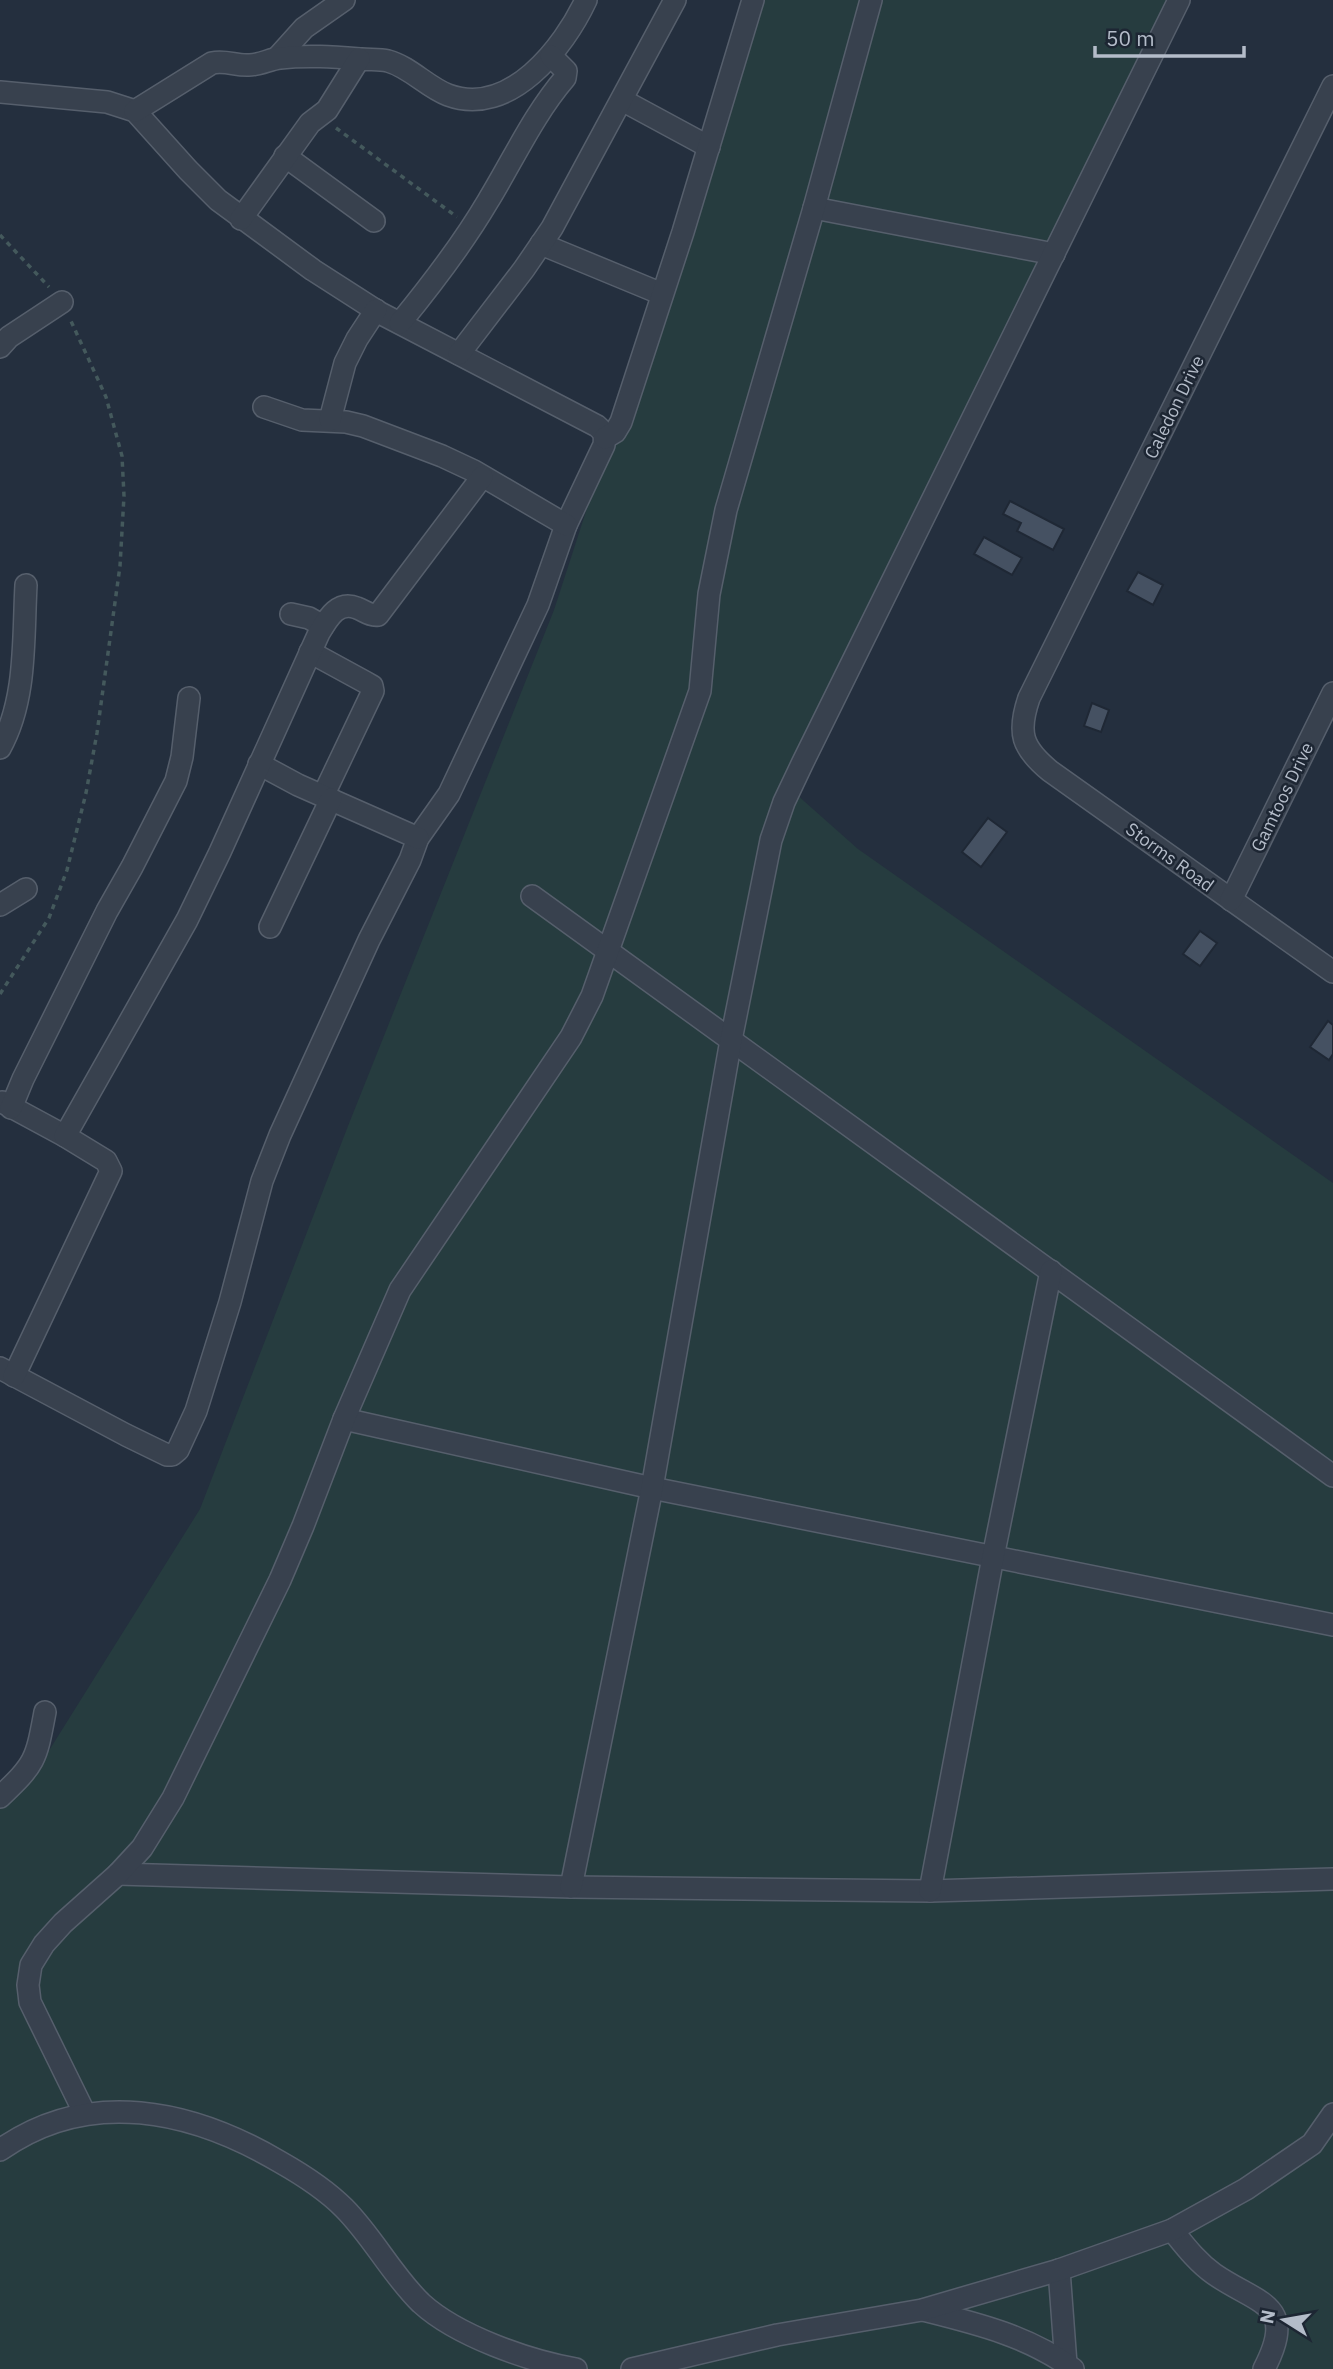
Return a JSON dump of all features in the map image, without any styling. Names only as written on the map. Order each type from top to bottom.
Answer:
[{"type":"street","points":[[276,58],[304,28],[344,0]]},
{"type":"street","points":[[135,111],[212,63],[226,61],[250,65],[276,58],[323,56],[389,62],[437,90],[458,98],[471,99],[498,94],[533,74],[551,56],[564,40],[586,0]]},
{"type":"street","points":[[459,354],[541,244],[676,0]]},
{"type":"street","points":[[605,438],[615,432],[621,422],[709,148],[753,0]]},
{"type":"street","points":[[85,2114],[30,2002],[28,1985],[32,1965],[44,1944],[63,1923],[118,1874],[142,1848],[173,1798],[279,1580],[400,1290],[571,1037],[592,996],[700,691],[709,594],[726,510],[871,0]]},
{"type":"street","points":[[571,1888],[652,1488],[731,1040],[771,840],[785,802],[1179,0]]},
{"type":"street","points":[[400,323],[440,273],[471,228],[537,117],[565,78],[566,71],[551,56]]},
{"type":"street","points":[[241,219],[310,122],[320,117],[336,97],[359,59]]},
{"type":"street","name":"Caledon Drive","points":[[1022,730],[1024,712],[1030,698],[1333,86]]},
{"type":"street","points":[[0,92],[107,102],[135,111],[188,170],[241,219],[313,270],[376,310],[597,426],[604,432],[605,438],[566,525],[538,605],[456,779],[442,806],[418,838],[280,1135],[258,1193],[214,1357],[196,1411],[178,1450],[175,1454],[167,1455],[7,1372],[111,1171],[107,1161],[6,1104],[23,1079],[176,781],[182,757],[189,698]]},
{"type":"street","points":[[622,100],[709,148]]},
{"type":"street","points":[[285,156],[374,221]]},
{"type":"street","points":[[814,208],[1054,254]]},
{"type":"street","points":[[541,244],[662,294]]},
{"type":"street","points":[[0,347],[9,337],[62,302]]},
{"type":"street","points":[[330,421],[345,363],[376,310]]},
{"type":"street","points":[[264,407],[302,420],[346,422],[442,456],[566,525]]},
{"type":"street","points":[[65,1136],[187,920],[323,625],[334,611],[343,606],[354,607],[372,616],[378,615],[482,477]]},
{"type":"street","points":[[0,748],[14,716],[19,693],[26,585]]},
{"type":"street","points":[[291,614],[323,625]]},
{"type":"street","points":[[270,927],[373,691],[372,686],[310,652]]},
{"type":"street","name":"Gamtoos Drive","points":[[1231,900],[1333,693]]},
{"type":"street","name":"Storms Road","points":[[1022,730],[1026,745],[1035,758],[1050,771],[1333,972]]},
{"type":"street","points":[[259,764],[418,838]]},
{"type":"street","points":[[0,905],[26,889]]},
{"type":"street","points":[[531,896],[1333,1476]]},
{"type":"street","points":[[930,1891],[993,1557],[1051,1271]]},
{"type":"street","points":[[344,1419],[652,1488],[1333,1625]]},
{"type":"street","points":[[0,1797],[27,1772],[36,1758],[44,1712]]},
{"type":"street","points":[[118,1874],[571,1888],[930,1891],[1333,1879]]},
{"type":"street","points":[[0,2150],[34,2130],[85,2114],[140,2113],[173,2116],[202,2125],[266,2154],[324,2190],[345,2209],[422,2304],[446,2322],[531,2359],[576,2369]]},
{"type":"street","points":[[632,2369],[777,2335],[922,2310],[1059,2270],[1172,2230],[1246,2189],[1312,2144],[1333,2114]]},
{"type":"street","points":[[1172,2230],[1198,2261],[1214,2274],[1270,2308],[1277,2319],[1278,2333],[1273,2352],[1264,2369]]},
{"type":"street","points":[[1059,2270],[1070,2366]]},
{"type":"street","points":[[986,2291],[988,2328]]},
{"type":"street","points":[[922,2310],[1028,2342],[1070,2366]]},
{"type":"path","points":[[320,117],[471,228]]},
{"type":"path","points":[[0,235],[62,302],[106,397],[121,456],[124,496],[120,566],[97,733],[67,870],[49,918],[0,994]]},
{"type":"green space","points":[[743,0],[1180,0],[796,794],[858,849],[1333,1183],[1333,2369],[0,2369],[0,1797],[40,1765],[200,1509],[348,1126],[554,610],[681,219]]},
{"type":"building","points":[[1010,501],[1064,529],[1053,550],[1017,531],[1021,523],[1003,514]]},
{"type":"building","points":[[984,537],[1022,558],[1012,575],[974,554]]},
{"type":"building","points":[[1138,572],[1163,585],[1153,605],[1127,591]]},
{"type":"building","points":[[1092,703],[1109,710],[1101,732],[1084,726]]},
{"type":"building","points":[[988,818],[1007,832],[981,867],[962,852]]},
{"type":"building","points":[[1200,931],[1217,943],[1200,966],[1183,954]]},
{"type":"building","points":[[1328,1021],[1333,1025],[1333,1054],[1329,1060],[1310,1047]]}]
